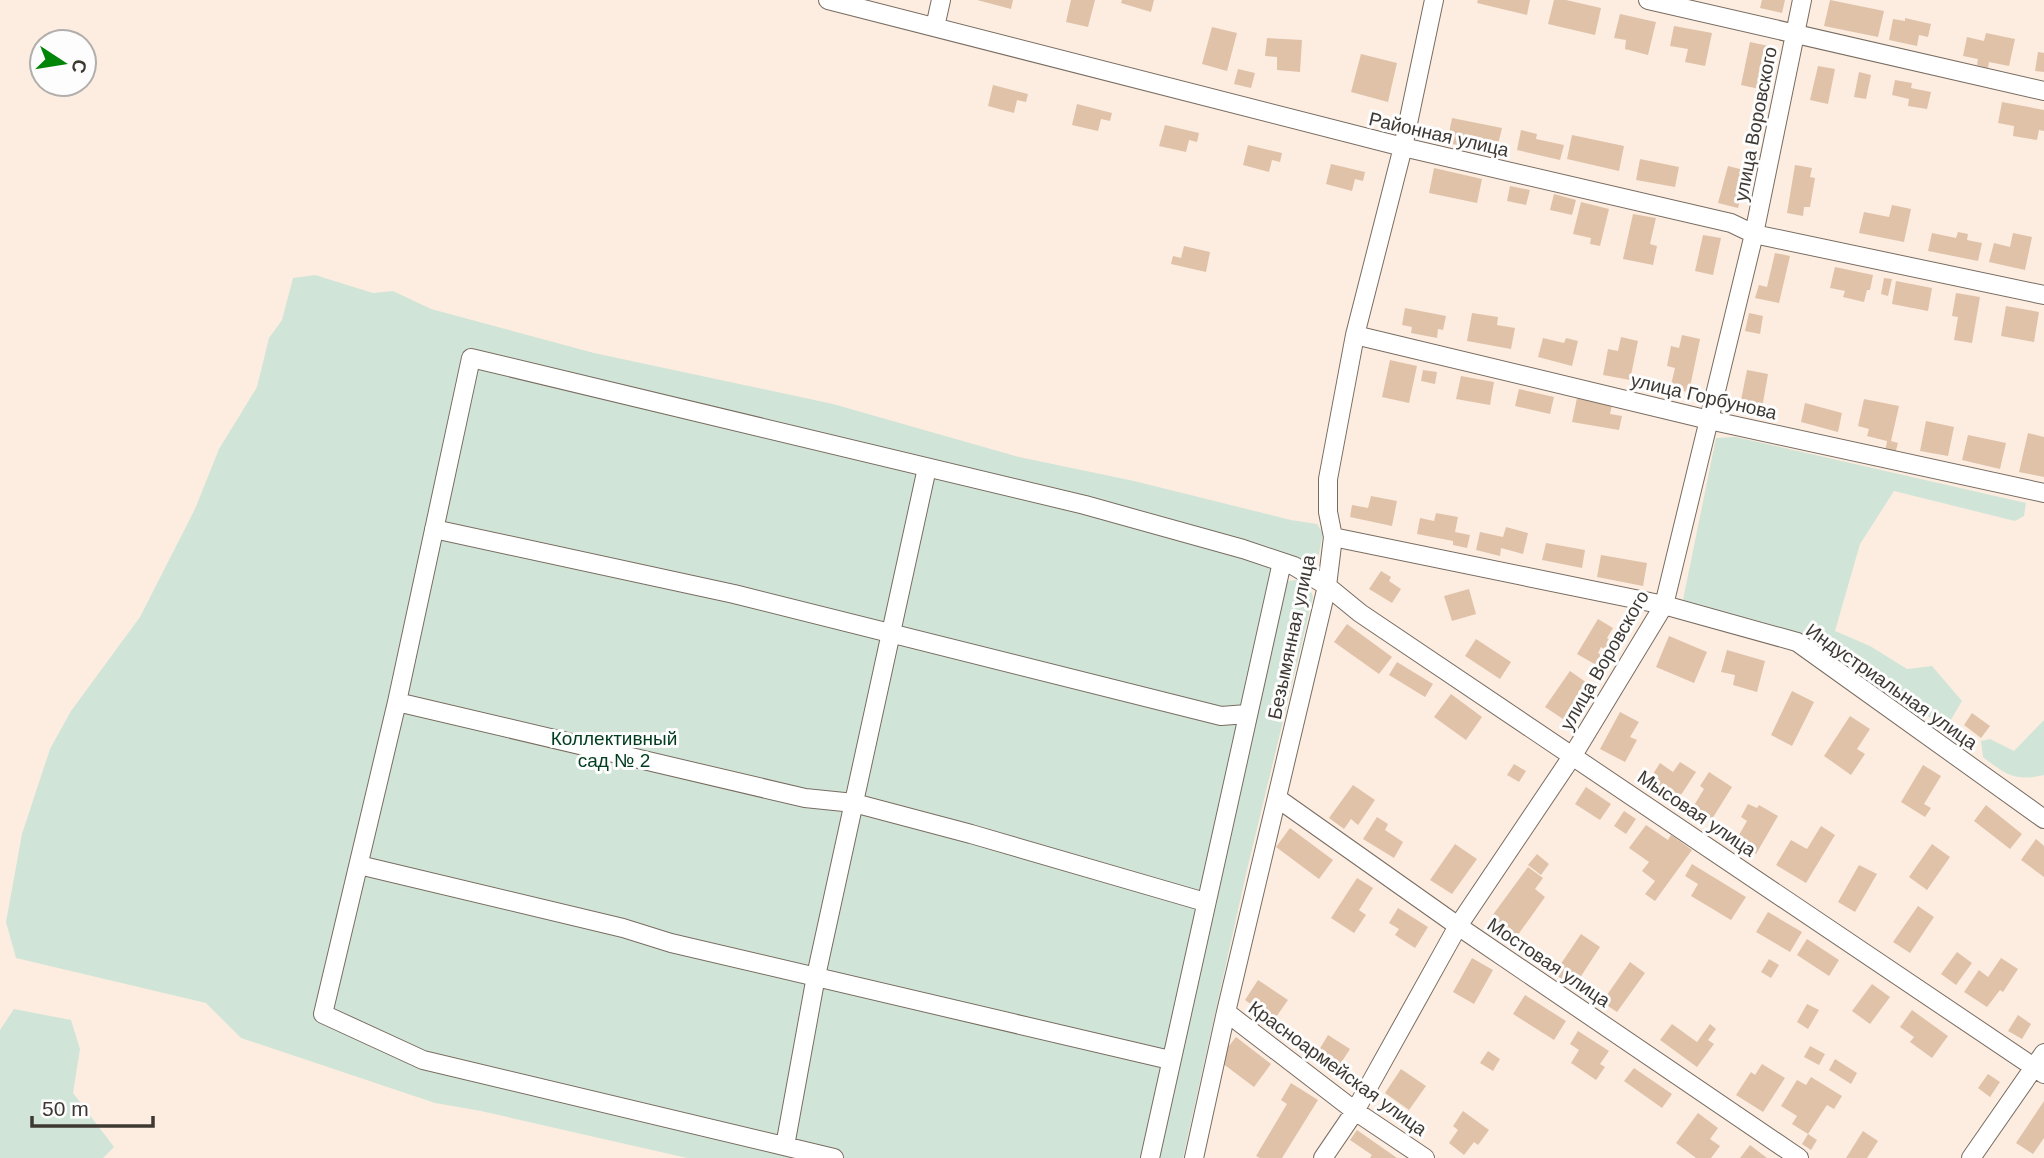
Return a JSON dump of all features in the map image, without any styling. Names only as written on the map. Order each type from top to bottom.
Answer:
[{"type":"street","name":"Районная улица","points":[[828,0],[1403,147],[1731,223],[1754,234],[2044,295]]},
{"type":"street","points":[[935,27],[941,0]]},
{"type":"street","name":"Безымянная улица","points":[[1194,1158],[1327,586],[1333,537],[1328,512],[1328,479],[1355,335],[1403,147],[1434,0]]},
{"type":"street","points":[[1648,0],[2044,91]]},
{"type":"street","name":"улица Воровского","points":[[1323,1158],[1355,1111],[1458,926],[1573,755],[1664,605],[1754,234],[1802,0]]},
{"type":"street","name":"улица Горбунова","points":[[1355,335],[1709,420],[2044,493]]},
{"type":"street","name":"Мысовая улица","points":[[434,529],[471,358],[1085,505],[1294,566],[1327,586],[1360,613],[2041,1065]]},
{"type":"street","points":[[785,1146],[816,976],[927,468]]},
{"type":"street","points":[[834,1158],[423,1060],[323,1014],[397,702],[434,529],[734,594],[1221,716],[1247,714]]},
{"type":"street","name":"Индустриальная улица","points":[[1333,537],[1664,605],[1797,642],[2044,818]]},
{"type":"street","points":[[1150,1158],[1282,562]]},
{"type":"street","points":[[397,702],[805,798],[854,803],[1205,902]]},
{"type":"street","name":"Мостовая улица","points":[[1277,798],[1458,926],[1799,1158]]},
{"type":"street","points":[[359,865],[1170,1060]]},
{"type":"street","name":"Красноармейская улица","points":[[1226,1012],[1355,1111],[1425,1158]]},
{"type":"street","points":[[1972,1158],[2041,1065]]},
{"type":"green space","name":"Коллективный сад № 2","points":[[315,275],[373,293],[393,291],[431,309],[594,353],[833,404],[1019,457],[1317,524],[1323,533],[1319,554],[1313,565],[1292,560],[1282,582],[1296,580],[1308,584],[1313,597],[1246,874],[1183,1158],[687,1158],[435,1103],[241,1038],[206,1003],[16,958],[6,922],[22,834],[50,749],[71,711],[140,617],[195,509],[219,449],[257,387],[269,338],[282,320],[293,278]]},
{"type":"green space","points":[[1736,437],[2026,503],[2024,516],[2015,521],[1894,491],[1860,544],[1835,631],[1870,646],[1907,669],[1932,666],[1962,701],[1946,728],[1869,678],[1827,643],[1683,600],[1716,438]]},
{"type":"green space","points":[[2044,720],[2044,775],[2025,778],[2011,775],[1983,757],[1981,741],[1990,739],[2014,751]]},
{"type":"green space","points":[[14,1009],[71,1020],[80,1049],[73,1093],[114,1147],[103,1158],[0,1158],[0,1030]]},
{"type":"building","points":[[977,0],[1013,0],[1011,9]]},
{"type":"building","points":[[1071,0],[1095,0],[1088,27],[1066,22]]},
{"type":"building","points":[[1122,0],[1154,0],[1151,12],[1121,3]]},
{"type":"building","points":[[1478,0],[1530,0],[1527,15],[1477,3]]},
{"type":"building","points":[[1554,0],[1601,8],[1595,35],[1548,24]]},
{"type":"building","points":[[1762,0],[1785,0],[1782,13],[1760,8]]},
{"type":"building","points":[[1830,0],[1884,11],[1878,37],[1824,26]]},
{"type":"building","points":[[1620,14],[1656,22],[1648,55],[1625,49],[1626,40],[1614,38]]},
{"type":"building","points":[[1905,18],[1931,24],[1928,37],[1919,35],[1917,46],[1889,40],[1893,19],[1905,21]]},
{"type":"building","points":[[1674,26],[1712,33],[1705,66],[1685,62],[1688,49],[1670,46]]},
{"type":"building","points":[[1212,27],[1237,33],[1227,71],[1202,64]]},
{"type":"building","points":[[1986,33],[2015,39],[2009,66],[1989,62],[1988,68],[1977,65],[1978,59],[1963,56],[1967,37],[1984,41]]},
{"type":"building","points":[[1267,38],[1302,40],[1300,72],[1277,70],[1277,57],[1265,56]]},
{"type":"building","points":[[1750,42],[1773,47],[1764,90],[1741,85]]},
{"type":"building","points":[[2038,52],[2044,53],[2044,72],[2035,71]]},
{"type":"building","points":[[1361,54],[1397,63],[1388,102],[1351,92]]},
{"type":"building","points":[[1818,66],[1835,69],[1828,104],[1810,100]]},
{"type":"building","points":[[1238,69],[1255,73],[1251,88],[1234,84]]},
{"type":"building","points":[[1859,72],[1871,75],[1866,99],[1854,97]]},
{"type":"building","points":[[1895,80],[1912,83],[1911,88],[1931,92],[1927,109],[1908,106],[1909,99],[1892,95]]},
{"type":"building","points":[[993,85],[1028,94],[1026,102],[1017,100],[1014,113],[988,106]]},
{"type":"building","points":[[2002,102],[2044,110],[2044,131],[2039,130],[2037,140],[2013,136],[2014,126],[1998,123]]},
{"type":"building","points":[[1077,104],[1112,113],[1110,121],[1101,119],[1098,131],[1072,125]]},
{"type":"building","points":[[1452,118],[1502,128],[1496,153],[1447,143]]},
{"type":"building","points":[[1165,125],[1199,133],[1197,142],[1189,140],[1186,152],[1159,146]]},
{"type":"building","points":[[1521,130],[1537,134],[1536,139],[1564,145],[1560,160],[1517,150]]},
{"type":"building","points":[[1572,135],[1624,146],[1619,171],[1567,159]]},
{"type":"building","points":[[1248,145],[1282,153],[1280,162],[1272,160],[1269,172],[1243,165]]},
{"type":"building","points":[[1640,159],[1679,167],[1675,187],[1636,180]]},
{"type":"building","points":[[1331,164],[1365,172],[1363,181],[1355,179],[1352,191],[1326,184]]},
{"type":"building","points":[[1795,165],[1812,168],[1810,177],[1815,178],[1810,207],[1804,207],[1803,216],[1787,213]]},
{"type":"building","points":[[1728,166],[1748,171],[1738,208],[1718,203]]},
{"type":"building","points":[[1434,168],[1482,179],[1477,203],[1429,193]]},
{"type":"building","points":[[1510,186],[1530,190],[1526,205],[1507,201]]},
{"type":"building","points":[[1554,194],[1576,200],[1572,215],[1550,210]]},
{"type":"building","points":[[1581,202],[1609,209],[1600,246],[1590,244],[1591,238],[1573,234]]},
{"type":"building","points":[[1892,205],[1911,209],[1904,242],[1859,233],[1864,212],[1889,217]]},
{"type":"building","points":[[1633,214],[1656,218],[1650,244],[1657,246],[1653,265],[1623,259]]},
{"type":"building","points":[[1958,232],[1968,234],[1967,240],[1982,243],[1978,261],[1928,251],[1932,233],[1956,238]]},
{"type":"building","points":[[2013,233],[2032,237],[2025,270],[1989,262],[1994,243],[2010,247]]},
{"type":"building","points":[[1703,235],[1721,238],[1713,275],[1695,271]]},
{"type":"building","points":[[1184,246],[1210,252],[1206,272],[1171,264],[1173,256],[1181,258]]},
{"type":"building","points":[[1775,253],[1790,256],[1779,303],[1755,298],[1759,285],[1767,287]]},
{"type":"building","points":[[1835,267],[1873,275],[1864,302],[1843,297],[1845,291],[1830,288]]},
{"type":"building","points":[[1884,278],[1892,279],[1888,296],[1881,294]]},
{"type":"building","points":[[1896,281],[1932,288],[1928,311],[1892,304]]},
{"type":"building","points":[[1956,293],[1980,297],[1972,343],[1954,340],[1958,317],[1952,316]]},
{"type":"building","points":[[2006,306],[2039,312],[2034,342],[2001,336]]},
{"type":"building","points":[[1405,308],[1446,316],[1443,330],[1438,329],[1437,338],[1411,333],[1412,327],[1402,325]]},
{"type":"building","points":[[1472,313],[1498,317],[1497,325],[1515,328],[1511,349],[1467,341]]},
{"type":"building","points":[[1749,313],[1763,316],[1760,334],[1745,331]]},
{"type":"building","points":[[1682,335],[1700,339],[1689,392],[1670,389],[1675,368],[1667,366],[1671,346],[1679,348]]},
{"type":"building","points":[[1621,337],[1638,341],[1630,380],[1603,375],[1608,349],[1618,351]]},
{"type":"building","points":[[1543,338],[1564,343],[1566,338],[1578,341],[1572,366],[1538,357]]},
{"type":"building","points":[[1390,360],[1417,366],[1409,403],[1382,397]]},
{"type":"building","points":[[1423,370],[1437,372],[1435,384],[1421,381]]},
{"type":"building","points":[[1747,370],[1768,374],[1761,414],[1739,410]]},
{"type":"building","points":[[1461,376],[1494,382],[1490,405],[1456,399]]},
{"type":"building","points":[[1519,389],[1554,397],[1550,414],[1515,406]]},
{"type":"building","points":[[1577,398],[1612,405],[1610,414],[1622,416],[1619,430],[1572,422]]},
{"type":"building","points":[[1864,399],[1899,406],[1891,441],[1898,443],[1895,454],[1885,452],[1887,441],[1867,436],[1869,429],[1858,426]]},
{"type":"building","points":[[1805,403],[1842,413],[1838,432],[1801,422]]},
{"type":"building","points":[[1926,421],[1954,427],[1948,456],[1920,451]]},
{"type":"building","points":[[2028,433],[2044,437],[2044,477],[2019,472]]},
{"type":"building","points":[[1968,435],[2006,443],[2000,469],[1962,460]]},
{"type":"building","points":[[1371,496],[1397,501],[1392,526],[1350,517],[1352,505],[1368,508]]},
{"type":"building","points":[[1436,513],[1458,517],[1455,532],[1470,535],[1467,548],[1453,545],[1453,541],[1417,534],[1420,518],[1434,521]]},
{"type":"building","points":[[1506,527],[1528,533],[1523,554],[1501,548],[1500,556],[1476,550],[1480,532],[1503,537]]},
{"type":"building","points":[[1546,543],[1585,550],[1582,568],[1542,560]]},
{"type":"building","points":[[1601,555],[1647,563],[1643,586],[1597,577]]},
{"type":"building","points":[[1381,571],[1391,577],[1389,581],[1401,589],[1392,603],[1369,589]]},
{"type":"building","points":[[1469,589],[1476,614],[1452,621],[1444,596]]},
{"type":"building","points":[[1598,619],[1613,628],[1607,638],[1612,642],[1607,651],[1601,647],[1598,653],[1604,657],[1598,666],[1577,654]]},
{"type":"building","points":[[1347,624],[1392,657],[1379,674],[1334,642]]},
{"type":"building","points":[[1669,636],[1707,652],[1694,683],[1656,667]]},
{"type":"building","points":[[1476,639],[1511,662],[1500,679],[1465,656]]},
{"type":"building","points":[[1727,650],[1765,661],[1757,692],[1733,685],[1735,675],[1721,672]]},
{"type":"building","points":[[1397,662],[1433,684],[1425,697],[1389,675]]},
{"type":"building","points":[[1570,671],[1587,683],[1563,719],[1545,707]]},
{"type":"building","points":[[1792,691],[1814,702],[1792,746],[1771,735]]},
{"type":"building","points":[[1451,694],[1482,717],[1466,740],[1434,717]]},
{"type":"building","points":[[1620,712],[1639,722],[1630,737],[1637,740],[1625,762],[1600,749]]},
{"type":"building","points":[[1972,713],[1990,726],[1981,738],[1964,725]]},
{"type":"building","points":[[1850,716],[1870,729],[1857,749],[1865,754],[1851,775],[1824,756]]},
{"type":"building","points":[[1680,762],[1696,772],[1677,801],[1648,782],[1660,763],[1673,772]]},
{"type":"building","points":[[1514,764],[1526,771],[1519,782],[1507,775]]},
{"type":"building","points":[[1923,765],[1941,776],[1924,804],[1931,808],[1925,817],[1901,802]]},
{"type":"building","points":[[1709,772],[1732,787],[1712,819],[1693,807],[1704,789],[1700,786]]},
{"type":"building","points":[[1353,785],[1375,800],[1358,825],[1351,819],[1344,829],[1329,818]]},
{"type":"building","points":[[1586,787],[1611,804],[1600,820],[1575,804]]},
{"type":"building","points":[[1748,804],[1757,808],[1759,805],[1778,816],[1756,854],[1735,842],[1747,821],[1741,817]]},
{"type":"building","points":[[1986,805],[2022,834],[2010,849],[1974,821]]},
{"type":"building","points":[[1624,811],[1636,819],[1626,834],[1614,826]]},
{"type":"building","points":[[1377,817],[1388,824],[1385,830],[1403,842],[1394,858],[1363,839]]},
{"type":"building","points":[[1646,825],[1668,840],[1671,835],[1692,850],[1655,901],[1645,894],[1655,881],[1642,871],[1649,862],[1629,848]]},
{"type":"building","points":[[1821,826],[1835,835],[1806,883],[1776,865],[1791,840],[1807,849]]},
{"type":"building","points":[[1290,828],[1333,860],[1319,879],[1276,847]]},
{"type":"building","points":[[2036,839],[2044,846],[2044,877],[2021,860]]},
{"type":"building","points":[[1455,844],[1477,859],[1452,894],[1430,880]]},
{"type":"building","points":[[1932,844],[1950,857],[1927,890],[1909,877]]},
{"type":"building","points":[[1537,854],[1549,864],[1541,875],[1528,865]]},
{"type":"building","points":[[1692,864],[1746,897],[1731,920],[1691,896],[1698,884],[1685,876]]},
{"type":"building","points":[[1859,865],[1877,874],[1855,912],[1838,902]]},
{"type":"building","points":[[1528,867],[1543,878],[1535,889],[1545,897],[1515,939],[1489,920]]},
{"type":"building","points":[[1357,878],[1373,888],[1359,910],[1366,915],[1354,933],[1331,918]]},
{"type":"building","points":[[1918,906],[1934,917],[1910,953],[1893,942]]},
{"type":"building","points":[[1398,908],[1428,927],[1415,948],[1395,935],[1399,929],[1389,923]]},
{"type":"building","points":[[1768,912],[1802,932],[1790,952],[1756,932]]},
{"type":"building","points":[[1581,934],[1600,947],[1574,987],[1554,974]]},
{"type":"building","points":[[1807,939],[1839,960],[1829,976],[1797,955]]},
{"type":"building","points":[[1957,952],[1972,963],[1956,985],[1941,974]]},
{"type":"building","points":[[1472,958],[1493,970],[1474,1004],[1453,992]]},
{"type":"building","points":[[2001,958],[2018,969],[2003,992],[2000,990],[1987,1007],[1964,992],[1979,970],[1988,977]]},
{"type":"building","points":[[1769,959],[1779,965],[1771,978],[1761,972]]},
{"type":"building","points":[[1630,962],[1645,973],[1617,1012],[1602,1002]]},
{"type":"building","points":[[1258,980],[1288,1000],[1274,1020],[1245,1000]]},
{"type":"building","points":[[1872,984],[1890,997],[1870,1024],[1852,1011]]},
{"type":"building","points":[[1525,995],[1566,1021],[1554,1040],[1513,1014]]},
{"type":"building","points":[[1807,1004],[1819,1010],[1808,1029],[1797,1022]]},
{"type":"building","points":[[1912,1010],[1948,1036],[1932,1058],[1910,1042],[1914,1037],[1900,1027]]},
{"type":"building","points":[[2018,1015],[2031,1024],[2022,1039],[2008,1031]]},
{"type":"building","points":[[1672,1024],[1697,1042],[1710,1024],[1716,1029],[1708,1040],[1714,1044],[1697,1067],[1660,1040]]},
{"type":"building","points":[[1578,1031],[1609,1051],[1600,1064],[1605,1067],[1596,1080],[1571,1063],[1579,1050],[1570,1044]]},
{"type":"building","points":[[1328,1035],[1350,1049],[1337,1069],[1316,1055]]},
{"type":"building","points":[[1236,1037],[1271,1064],[1254,1087],[1218,1060]]},
{"type":"building","points":[[1810,1046],[1825,1054],[1819,1065],[1804,1057]]},
{"type":"building","points":[[1488,1051],[1500,1059],[1493,1071],[1480,1063]]},
{"type":"building","points":[[1835,1059],[1857,1073],[1851,1084],[1829,1070]]},
{"type":"building","points":[[1762,1064],[1785,1078],[1763,1112],[1736,1095],[1751,1072],[1755,1075]]},
{"type":"building","points":[[1634,1068],[1672,1094],[1662,1108],[1624,1081]]},
{"type":"building","points":[[1401,1069],[1426,1086],[1409,1110],[1385,1093]]},
{"type":"building","points":[[1988,1074],[2000,1082],[1990,1097],[1978,1088]]},
{"type":"building","points":[[1811,1077],[1842,1096],[1834,1109],[1827,1105],[1808,1134],[1792,1124],[1797,1116],[1781,1106],[1797,1080],[1806,1085]]},
{"type":"building","points":[[1291,1083],[1318,1100],[1282,1158],[1260,1158],[1256,1156],[1287,1104],[1281,1100]]},
{"type":"building","points":[[2044,1101],[2044,1138],[2033,1154],[2016,1143]]},
{"type":"building","points":[[1463,1111],[1489,1130],[1478,1145],[1474,1142],[1464,1155],[1449,1143],[1458,1130],[1453,1126]]},
{"type":"building","points":[[1698,1113],[1718,1128],[1710,1139],[1720,1146],[1711,1158],[1696,1158],[1676,1143]]},
{"type":"building","points":[[1357,1130],[1397,1158],[1370,1158],[1372,1155],[1350,1140]]},
{"type":"building","points":[[1863,1131],[1878,1141],[1867,1158],[1846,1158]]},
{"type":"building","points":[[1808,1134],[1817,1140],[1811,1150],[1802,1144]]},
{"type":"building","points":[[1750,1145],[1767,1158],[1740,1158]]}]
